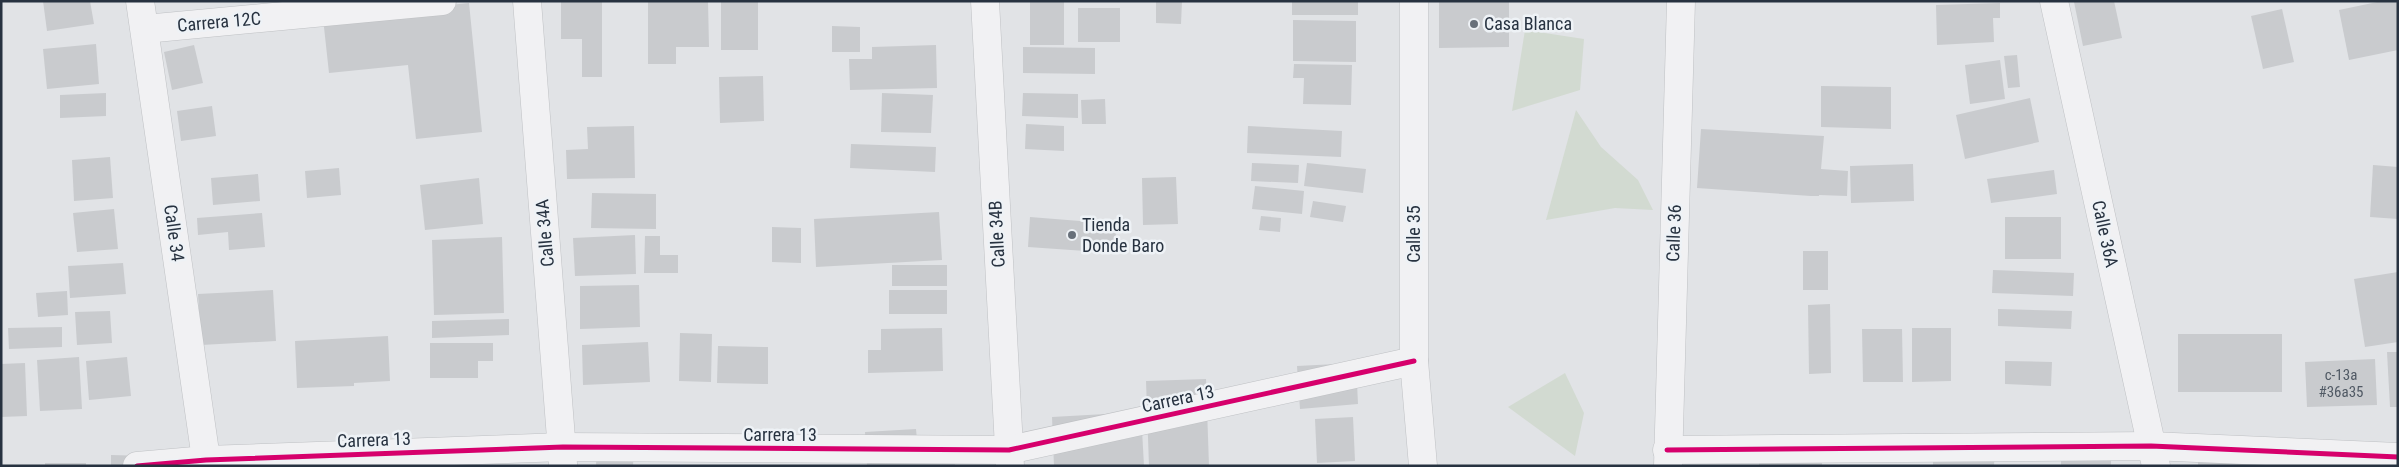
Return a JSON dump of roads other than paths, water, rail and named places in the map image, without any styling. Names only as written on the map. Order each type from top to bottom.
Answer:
[{"type":"street","name":"Calle 34","points":[[140,1],[206,463]]},
{"type":"street","name":"Carrera 12C","points":[[145,29],[442,1]]},
{"type":"street","name":"Calle 34A","points":[[527,1],[563,456]]},
{"type":"street","name":"Calle 34B","points":[[985,1],[1009,458]]},
{"type":"street","name":"Calle 35","points":[[1414,1],[1414,362],[1423,466]]},
{"type":"street","name":"Calle 36","points":[[1667,458],[1681,1]]},
{"type":"street","name":"Calle 36A","points":[[2054,1],[2154,456]]},
{"type":"street","name":"Carrera 13","points":[[136,466],[563,456],[1009,458],[1414,362]]},
{"type":"street","points":[[1667,458],[2398,457]]},
{"type":"place","name":"Casa Blanca","points":[[1474,24]]},
{"type":"place","name":"Tienda Donde Baro","points":[[1072,235]]}]
